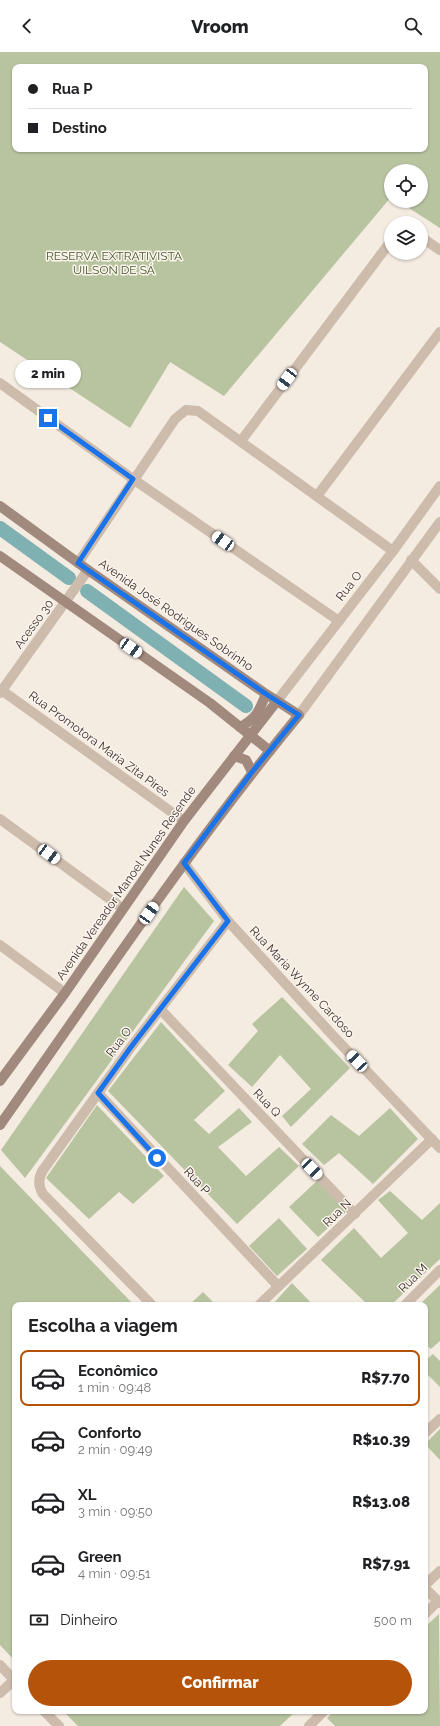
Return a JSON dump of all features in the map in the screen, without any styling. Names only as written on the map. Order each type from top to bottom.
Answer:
[{"type":"street","points":[[428,242],[440,250]]},
{"type":"street","points":[[241,441],[384,250]]},
{"type":"street","points":[[317,496],[440,332]]},
{"type":"street","points":[[0,383],[133,479],[339,620]]},
{"type":"street","points":[[78,563],[133,479],[175,419],[186,410],[198,411],[393,550]]},
{"type":"street","name":"Rua O","points":[[277,701],[393,550],[440,486]]},
{"type":"street","name":"Avenida José Rodrigues Sobrinho","points":[[0,506],[88,570],[266,694],[299,715]]},
{"type":"street","points":[[0,1125],[184,863],[252,772],[299,715],[440,522]]},
{"type":"street","points":[[0,556],[210,703],[270,750]]},
{"type":"street","points":[[411,560],[440,589]]},
{"type":"street","name":"Acesso 30","points":[[1,691],[88,570]]},
{"type":"street","name":"Rua Promotora Maria Zita Pires","points":[[1,691],[184,821]]},
{"type":"street","points":[[240,727],[251,721],[259,711],[266,694]]},
{"type":"street","name":"Avenida Vereador Manoel Nunes Resende","points":[[1,1076],[65,993],[122,908],[184,821],[277,701]]},
{"type":"street","points":[[234,756],[242,757],[246,760],[252,772]]},
{"type":"street","points":[[0,819],[122,908]]},
{"type":"street","name":"Rua Maria Wynne Cardoso","points":[[184,863],[228,921],[336,1039],[440,1148]]},
{"type":"street","name":"Rua O","points":[[149,1302],[43,1194],[39,1183],[43,1170],[131,1047],[161,1010],[228,921]]},
{"type":"street","points":[[0,945],[65,993]]},
{"type":"street","name":"Rua Q","points":[[161,1010],[355,1214]]},
{"type":"street","name":"Rua P","points":[[98,1093],[278,1286]]},
{"type":"street","name":"Rua N","points":[[262,1302],[432,1139]]},
{"type":"street","name":"Rua M","points":[[408,1302],[440,1270]]},
{"type":"street","points":[[428,1430],[440,1419]]},
{"type":"street","points":[[428,1584],[440,1571]]},
{"type":"street","points":[[428,1590],[439,1602],[428,1611]]},
{"type":"street","points":[[0,1665],[12,1678]]},
{"type":"street","points":[[0,1693],[12,1682]]},
{"type":"street","points":[[47,1714],[58,1726]]},
{"type":"street","points":[[315,1724],[322,1714]]},
{"type":"green space","name":"RESERVA EXTRATIVISTA UILSON DE SÁ","points":[[0,52],[440,52],[440,228],[428,220],[428,216],[421,216],[409,208],[428,208],[428,164],[384,164],[384,205],[224,396],[170,362],[130,428],[0,342]]},
{"type":"green space","points":[[184,887],[214,921],[25,1178],[1,1150]]},
{"type":"green space","points":[[282,997],[350,1068],[291,1127],[282,1116],[311,1089],[280,1055],[252,1087],[228,1065],[258,1031],[252,1024]]},
{"type":"green space","points":[[161,1022],[225,1091],[194,1120],[209,1134],[239,1108],[252,1122],[218,1147],[246,1176],[279,1147],[299,1166],[237,1224],[108,1091]]},
{"type":"green space","points":[[97,1105],[164,1176],[133,1204],[119,1192],[89,1219],[46,1178]]},
{"type":"green space","points":[[390,1108],[418,1139],[373,1184],[339,1153],[324,1165],[302,1144],[331,1115],[359,1136]]},
{"type":"green space","points":[[0,1166],[131,1302],[12,1302],[12,1658],[0,1645]]},
{"type":"green space","points":[[319,1179],[348,1210],[318,1237],[289,1207]]},
{"type":"green space","points":[[390,1191],[422,1220],[440,1203],[440,1259],[394,1302],[365,1302],[321,1260],[354,1228],[381,1258],[408,1233],[378,1200]]},
{"type":"green space","points":[[279,1218],[307,1249],[277,1276],[249,1246]]},
{"type":"green space","points":[[292,1283],[310,1302],[275,1302]]},
{"type":"green space","points":[[440,1285],[440,1341],[431,1349],[428,1346],[428,1302],[422,1302]]},
{"type":"green space","points":[[203,1292],[213,1302],[192,1302]]},
{"type":"green space","points":[[433,1354],[440,1361],[440,1387],[428,1375],[428,1358]]},
{"type":"green space","points":[[440,1429],[440,1460],[428,1447],[428,1441]]},
{"type":"green space","points":[[439,1614],[440,1726],[335,1726],[327,1718],[331,1714],[428,1714],[428,1624]]},
{"type":"green space","points":[[66,1714],[293,1714],[280,1726],[78,1726]]},
{"type":"waterway","points":[[0,528],[69,578]]},
{"type":"waterway","points":[[87,591],[246,706]]},
{"type":"route","points":[[48,418],[133,479],[78,563],[266,694],[299,715],[252,772],[224,812],[184,863],[228,921],[161,1010],[131,1047],[98,1093],[157,1158]]}]
